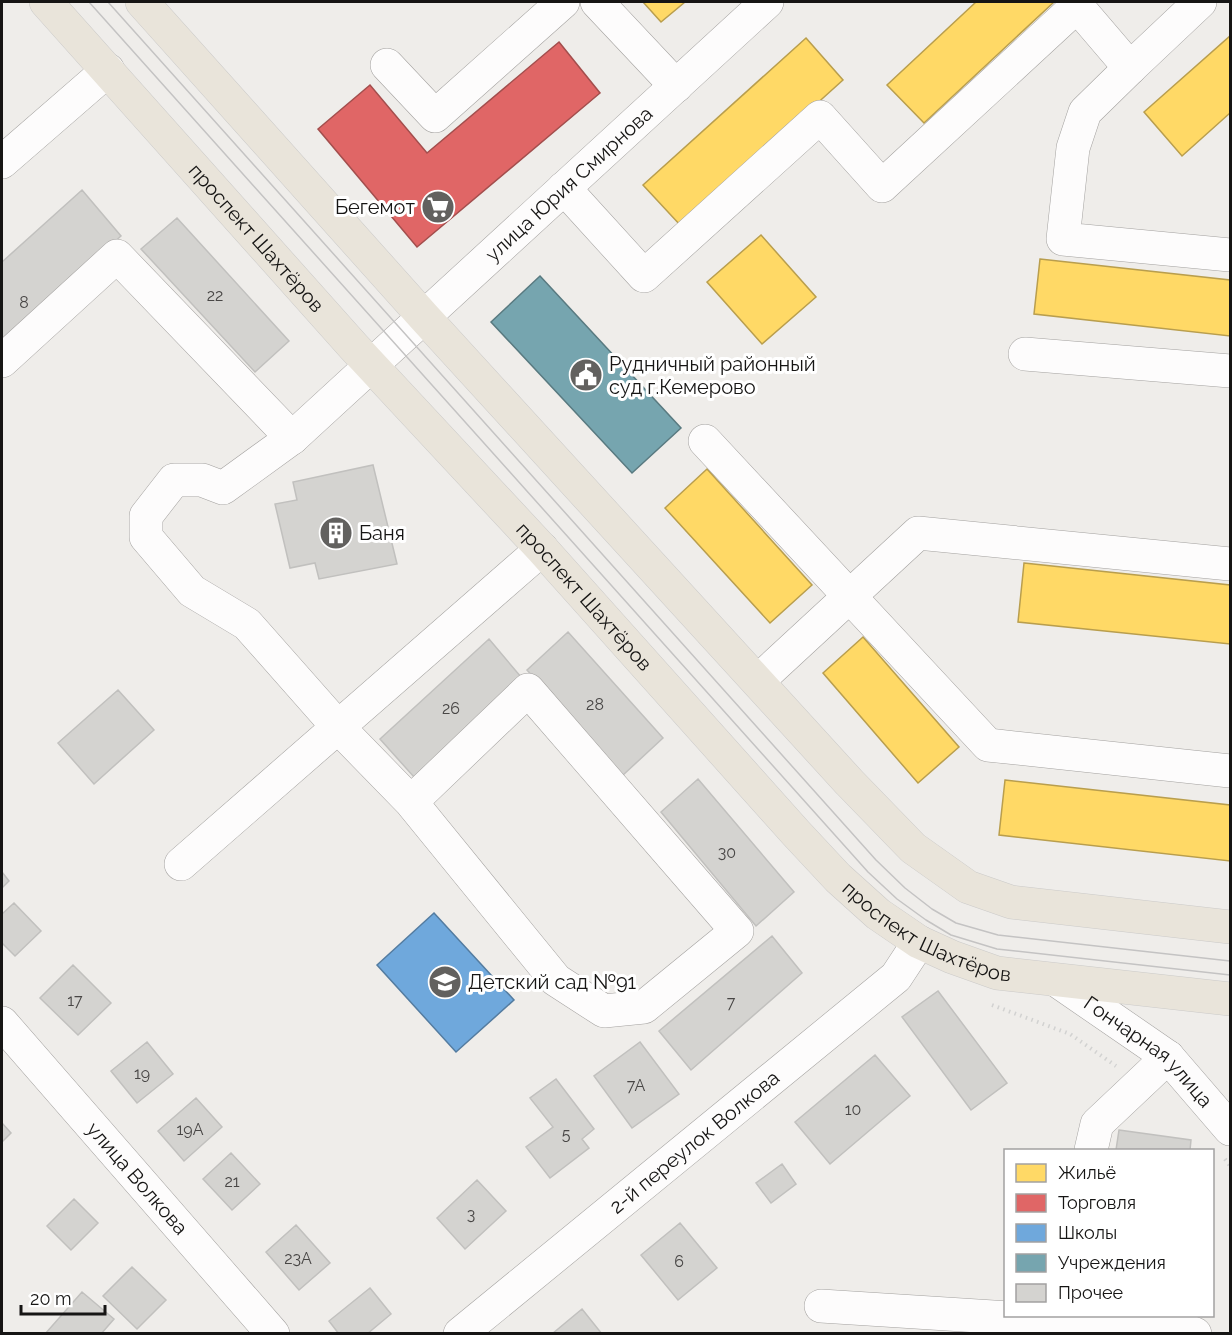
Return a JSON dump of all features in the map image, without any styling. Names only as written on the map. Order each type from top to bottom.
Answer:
[{"type":"main road","name":"проспект Шахтёров","points":[[46,2],[372,366],[542,549],[838,878],[878,914],[919,942],[997,973],[1059,982],[1230,999]]},
{"type":"main road","points":[[142,2],[424,317],[759,680],[849,782],[913,848],[968,887],[1011,902],[1230,927]]},
{"type":"street","points":[[387,65],[435,116],[563,2]]},
{"type":"street","points":[[597,2],[676,86]]},
{"type":"street","name":"улица Юрия Смирнова","points":[[338,728],[247,624],[192,591],[146,537],[146,516],[174,480],[202,480],[223,488],[292,438],[767,2]]},
{"type":"street","points":[[1200,2],[1085,112],[1073,148],[1063,239],[1230,255]]},
{"type":"street","points":[[564,188],[644,276],[820,117],[882,186],[1077,6],[1130,68]]},
{"type":"street","points":[[2,162],[108,70]]},
{"type":"street","points":[[2,361],[117,256],[292,438]]},
{"type":"street","points":[[1025,354],[1230,371]]},
{"type":"street","points":[[705,441],[988,745],[1230,771]]},
{"type":"street","points":[[759,680],[918,533],[1230,564]]},
{"type":"street","points":[[181,864],[542,549]]},
{"type":"street","points":[[338,728],[411,802],[556,980],[604,1011],[644,1007],[737,931],[528,690],[411,802]]},
{"type":"street","name":"2-й переулок Волкова","points":[[460,1334],[896,977],[919,942]]},
{"type":"street","name":"Гончарная улица","points":[[1059,982],[1168,1057],[1230,1129]]},
{"type":"street","name":"улица Волкова","points":[[2,1023],[273,1334]]},
{"type":"street","points":[[1091,1149],[1097,1124],[1168,1057]]},
{"type":"street","points":[[821,1306],[1183,1329],[1195,1334]]},
{"type":"building: Жильё","points":[[643,2],[685,2],[661,22]]},
{"type":"building: Жильё","points":[[976,2],[1054,2],[924,123],[887,85]]},
{"type":"building: Жильё","points":[[1230,36],[1230,113],[1182,156],[1144,112]]},
{"type":"building: Жильё","points":[[806,38],[843,80],[681,226],[643,185]]},
{"type":"building: Жильё","points":[[761,235],[816,297],[762,344],[707,282]]},
{"type":"building: Жильё","points":[[1040,259],[1230,280],[1230,336],[1034,314]]},
{"type":"building: Жильё","points":[[707,469],[812,585],[770,623],[665,508]]},
{"type":"building: Жильё","points":[[1024,563],[1230,585],[1230,644],[1018,622]]},
{"type":"building: Жильё","points":[[863,637],[959,747],[918,783],[823,673]]},
{"type":"building: Жильё","points":[[1005,780],[1230,805],[1230,861],[999,835]]},
{"type":"building: Торговля","points":[[559,42],[600,93],[417,247],[318,129],[370,85],[427,153]]},
{"type":"building: Школы","name":"Детский сад №91","points":[[434,913],[514,1000],[456,1052],[377,965]]},
{"type":"building: Учреждения","name":"Рудничный районный суд г.Кемерово","points":[[540,276],[681,428],[632,473],[491,322]]},
{"type":"building: Прочее","points":[[82,190],[121,236],[2,341],[2,262]]},
{"type":"building: Прочее","points":[[177,218],[289,341],[255,372],[141,249]]},
{"type":"building: Прочее","name":"Баня","points":[[373,465],[397,564],[319,579],[315,563],[290,568],[275,504],[297,500],[293,482]]},
{"type":"building: Прочее","points":[[568,632],[663,738],[622,776],[527,670]]},
{"type":"building: Прочее","points":[[489,639],[521,677],[414,777],[380,739]]},
{"type":"building: Прочее","points":[[118,690],[154,730],[94,784],[58,743]]},
{"type":"building: Прочее","points":[[698,779],[794,892],[756,926],[661,812]]},
{"type":"building: Прочее","points":[[2,872],[9,881],[2,888]]},
{"type":"building: Прочее","points":[[14,903],[41,931],[15,956],[2,943],[2,914]]},
{"type":"building: Прочее","points":[[772,936],[802,973],[691,1070],[659,1031]]},
{"type":"building: Прочее","points":[[73,965],[111,1003],[78,1035],[40,998]]},
{"type":"building: Прочее","points":[[938,991],[1007,1083],[971,1110],[902,1017]]},
{"type":"building: Прочее","points":[[147,1042],[173,1074],[137,1103],[111,1071]]},
{"type":"building: Прочее","points":[[640,1042],[679,1094],[632,1128],[594,1076]]},
{"type":"building: Прочее","points":[[875,1055],[910,1096],[830,1164],[795,1122]]},
{"type":"building: Прочее","points":[[556,1079],[594,1129],[582,1139],[589,1148],[550,1178],[526,1147],[553,1127],[530,1098]]},
{"type":"building: Прочее","points":[[196,1098],[222,1127],[184,1161],[158,1131]]},
{"type":"building: Прочее","points":[[2,1123],[11,1133],[2,1142]]},
{"type":"building: Прочее","points":[[1119,1130],[1191,1140],[1190,1149],[1116,1149]]},
{"type":"building: Прочее","points":[[231,1153],[260,1184],[232,1210],[203,1179]]},
{"type":"building: Прочее","points":[[782,1164],[796,1184],[771,1203],[756,1183]]},
{"type":"building: Прочее","points":[[477,1180],[506,1211],[465,1249],[437,1218]]},
{"type":"building: Прочее","points":[[74,1199],[98,1223],[71,1250],[47,1226]]},
{"type":"building: Прочее","points":[[680,1223],[717,1268],[678,1300],[641,1255]]},
{"type":"building: Прочее","points":[[296,1225],[330,1263],[299,1290],[266,1252]]},
{"type":"building: Прочее","points":[[132,1267],[166,1300],[137,1329],[103,1296]]},
{"type":"building: Прочее","points":[[370,1288],[391,1314],[367,1334],[339,1334],[329,1321]]},
{"type":"building: Прочее","points":[[82,1292],[114,1319],[101,1334],[45,1334]]},
{"type":"building: Прочее","points":[[582,1309],[602,1334],[552,1334]]},
{"type":"tram line","points":[[89,2],[868,872],[897,899],[951,935],[997,949],[1230,975]]},
{"type":"tram line","points":[[108,2],[876,860],[905,888],[932,909],[956,923],[998,935],[1230,961]]},
{"type":"place","name":"Бегемот","points":[[438,207]]},
{"type":"place","name":"Рудничный районный суд г.Кемерово","points":[[586,375]]},
{"type":"place","name":"Баня","points":[[336,533]]},
{"type":"place","name":"Детский сад №91","points":[[445,982]]}]
